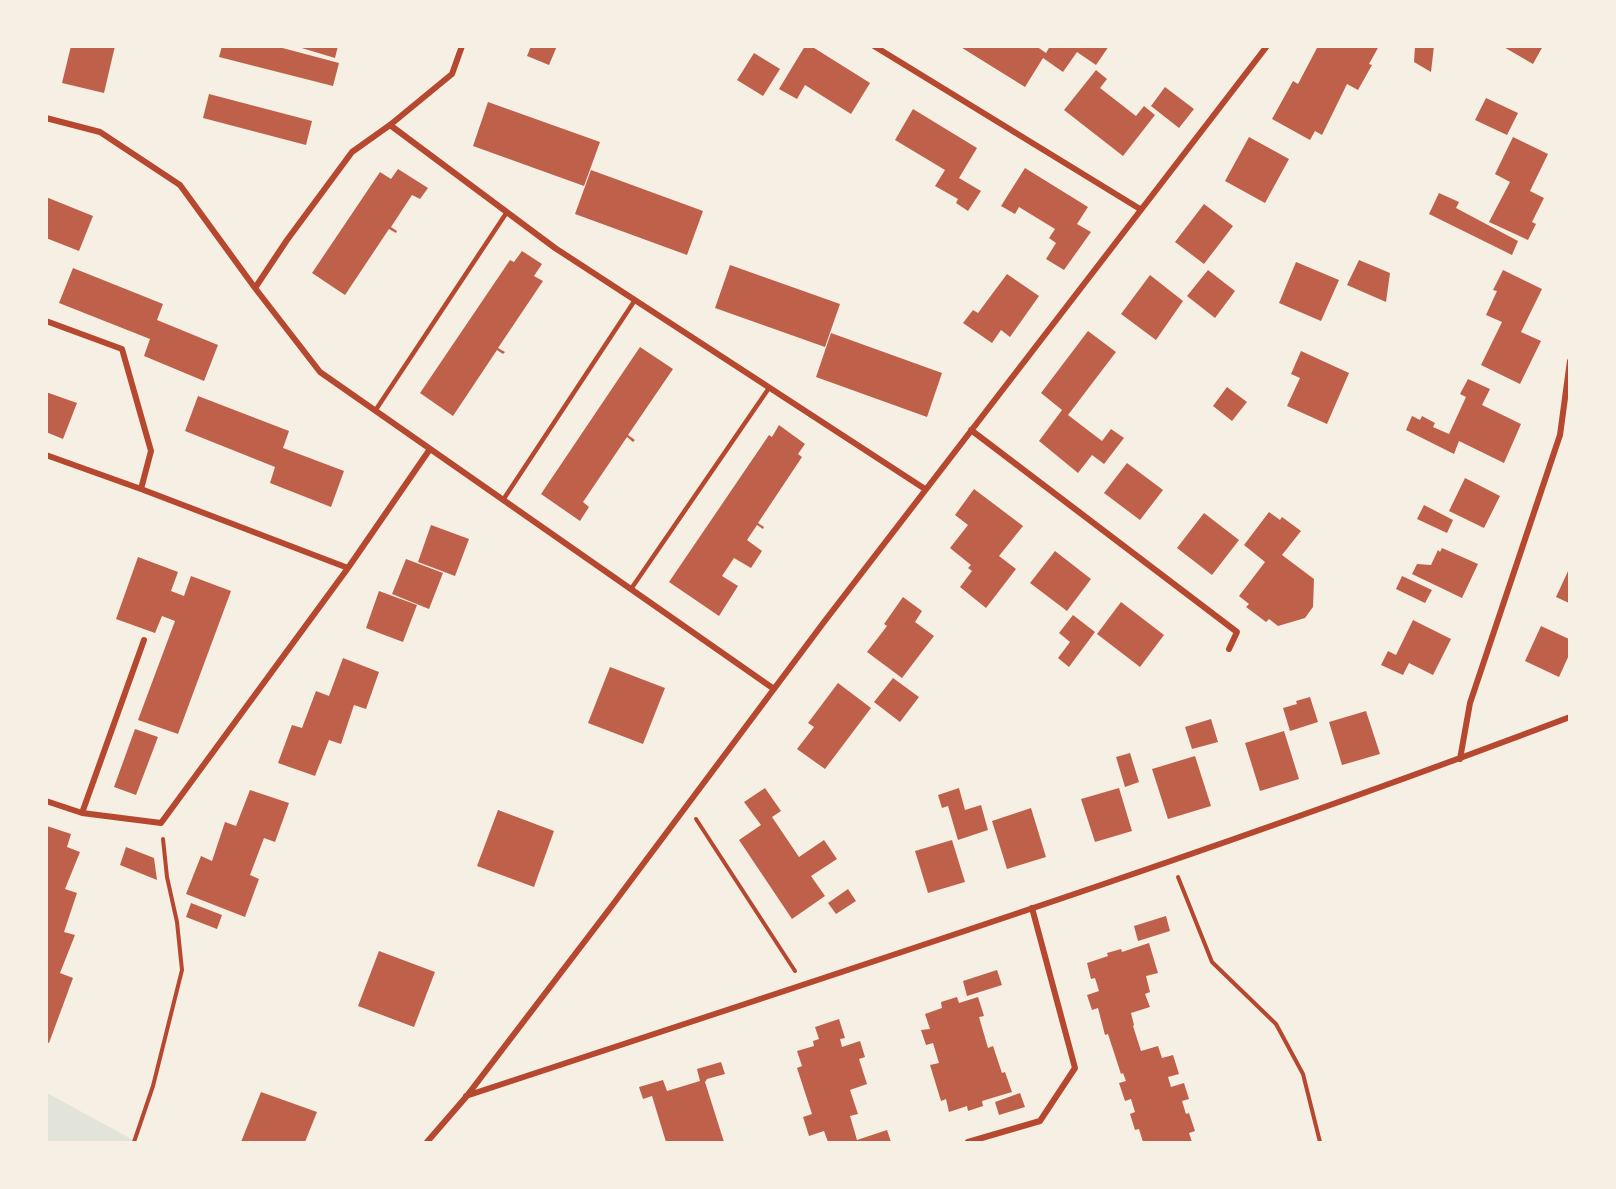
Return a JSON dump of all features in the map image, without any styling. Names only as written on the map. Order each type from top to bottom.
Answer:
[{"type":"street","points":[[255,288],[287,240],[352,152],[390,125],[452,74],[462,46]]},
{"type":"street","points":[[874,46],[1140,209]]},
{"type":"street","points":[[428,1143],[466,1097],[688,806],[925,489],[1267,46]]},
{"type":"street","points":[[46,118],[100,132],[180,185],[320,372],[774,689]]},
{"type":"street","points":[[390,125],[555,248],[925,489]]},
{"type":"street","points":[[46,321],[122,349],[151,451],[141,489]]},
{"type":"street","points":[[1460,759],[1470,703],[1560,435],[1569,361]]},
{"type":"street","points":[[971,430],[1237,632],[1228,649]]},
{"type":"street","points":[[46,801],[82,813],[161,823],[348,568],[430,449]]},
{"type":"street","points":[[46,455],[348,568]]},
{"type":"street","points":[[82,813],[144,640]]},
{"type":"street","points":[[466,1097],[1032,908],[1460,759],[1569,717]]},
{"type":"street","points":[[968,1143],[1040,1121],[1075,1068],[1032,908]]},
{"type":"lane","points":[[375,411],[507,212]]},
{"type":"lane","points":[[503,500],[635,300]]},
{"type":"lane","points":[[630,589],[769,387]]},
{"type":"path","points":[[688,806],[804,984]]},
{"type":"path","points":[[135,1143],[153,1086],[182,970],[177,922],[167,877],[161,823]]},
{"type":"path","points":[[1171,860],[1212,962],[1276,1024],[1303,1074],[1320,1143]]},
{"type":"shaded area","points":[[47,1093],[137,1142],[47,1142]]},
{"type":"building","points":[[71,46],[115,46],[104,93],[62,83]]},
{"type":"building","points":[[222,46],[275,46],[339,63],[333,86],[219,57]]},
{"type":"building","points":[[295,46],[338,46],[335,58]]},
{"type":"building","points":[[531,46],[557,46],[549,65],[527,56]]},
{"type":"building","points":[[805,46],[811,46],[870,83],[851,114],[805,85],[797,99],[779,89]]},
{"type":"building","points":[[959,46],[1036,46],[1046,53],[1050,46],[1109,46],[1096,65],[1077,52],[1063,72],[1043,58],[1025,87]]},
{"type":"building","points":[[1318,46],[1379,46],[1369,64],[1372,65],[1358,90],[1347,84],[1322,135],[1315,131],[1310,140],[1272,119],[1293,81],[1298,84]]},
{"type":"building","points":[[1415,46],[1434,46],[1431,72],[1414,62]]},
{"type":"building","points":[[1502,46],[1543,46],[1533,64]]},
{"type":"building","points":[[754,53],[780,69],[763,96],[737,80]]},
{"type":"building","points":[[1096,70],[1107,79],[1100,88],[1136,116],[1144,106],[1155,115],[1123,156],[1064,110]]},
{"type":"building","points":[[1165,87],[1194,109],[1179,128],[1151,106]]},
{"type":"building","points":[[209,94],[312,121],[306,145],[203,118]]},
{"type":"building","points":[[1486,98],[1518,113],[1507,135],[1475,120]]},
{"type":"building","points":[[488,102],[600,142],[584,186],[473,146]]},
{"type":"building","points":[[913,109],[977,148],[959,178],[981,191],[968,211],[956,203],[958,199],[935,186],[945,170],[895,140]]},
{"type":"building","points":[[1249,137],[1289,159],[1265,203],[1225,181]]},
{"type":"building","points":[[1513,137],[1548,154],[1530,191],[1544,198],[1532,222],[1536,224],[1528,240],[1489,222],[1510,182],[1495,174]]},
{"type":"building","points":[[1025,168],[1088,207],[1077,224],[1091,232],[1064,270],[1046,259],[1056,243],[1049,238],[1055,229],[1019,207],[1015,214],[1001,206]]},
{"type":"building","points":[[398,169],[428,188],[420,199],[412,195],[391,227],[397,231],[396,233],[389,229],[345,295],[312,273],[380,172],[391,179]]},
{"type":"building","points":[[591,170],[703,211],[687,255],[575,214]]},
{"type":"building","points":[[1439,193],[1459,202],[1456,208],[1518,241],[1512,255],[1429,214]]},
{"type":"building","points":[[46,197],[93,216],[79,251],[46,238]]},
{"type":"building","points":[[1204,204],[1233,226],[1204,264],[1175,242]]},
{"type":"building","points":[[522,251],[542,264],[534,276],[543,281],[498,348],[505,352],[503,354],[497,350],[453,416],[420,393],[510,260],[514,262]]},
{"type":"building","points":[[1359,260],[1390,273],[1386,302],[1347,285]]},
{"type":"building","points":[[1296,262],[1339,280],[1321,321],[1279,303]]},
{"type":"building","points":[[730,265],[840,304],[825,347],[715,308]]},
{"type":"building","points":[[73,268],[163,304],[157,320],[218,345],[204,381],[144,356],[150,339],[59,303]]},
{"type":"building","points":[[1208,270],[1235,291],[1215,318],[1187,296]]},
{"type":"building","points":[[1503,270],[1542,289],[1521,332],[1541,341],[1520,384],[1481,365],[1502,322],[1486,315],[1497,291],[1493,290]]},
{"type":"building","points":[[1007,274],[1039,296],[1010,337],[1001,330],[992,343],[963,323],[973,310],[978,313]]},
{"type":"building","points":[[1150,275],[1183,301],[1156,340],[1121,314]]},
{"type":"building","points":[[1088,331],[1116,352],[1068,415],[1102,441],[1111,429],[1124,438],[1104,464],[1092,455],[1078,473],[1039,441],[1062,410],[1041,393]]},
{"type":"building","points":[[831,333],[942,373],[927,417],[816,377]]},
{"type":"building","points":[[640,347],[673,369],[628,435],[635,440],[633,442],[627,437],[583,502],[589,507],[580,521],[541,494]]},
{"type":"building","points":[[1301,351],[1349,373],[1327,424],[1287,406],[1300,378],[1291,374]]},
{"type":"building","points":[[1468,379],[1490,389],[1482,405],[1521,424],[1504,463],[1459,441],[1454,454],[1406,430],[1412,416],[1420,420],[1422,416],[1435,423],[1433,427],[1449,434],[1466,397],[1460,394]]},
{"type":"building","points":[[1227,387],[1247,402],[1232,421],[1213,406]]},
{"type":"building","points":[[46,392],[77,403],[63,439],[46,432]]},
{"type":"building","points":[[198,396],[289,431],[283,448],[344,471],[331,507],[270,483],[275,467],[185,431]]},
{"type":"building","points":[[779,425],[805,444],[798,454],[802,457],[758,523],[764,527],[763,529],[757,525],[747,540],[762,551],[751,568],[734,558],[722,576],[738,586],[719,616],[669,582],[769,435],[772,437]]},
{"type":"building","points":[[1127,463],[1163,490],[1140,520],[1104,493]]},
{"type":"building","points":[[1465,478],[1500,496],[1484,528],[1449,511]]},
{"type":"building","points":[[974,489],[1023,526],[999,556],[1016,569],[986,608],[960,587],[972,571],[968,568],[971,565],[950,548],[968,525],[955,515]]},
{"type":"building","points":[[1424,505],[1453,520],[1447,533],[1417,519]]},
{"type":"building","points":[[1269,512],[1280,520],[1282,517],[1301,531],[1282,555],[1314,579],[1313,607],[1305,618],[1278,626],[1269,619],[1266,622],[1246,607],[1249,604],[1239,596],[1265,562],[1244,545]]},
{"type":"building","points":[[1204,513],[1239,540],[1212,575],[1177,548]]},
{"type":"building","points":[[431,525],[469,539],[455,576],[418,562]]},
{"type":"building","points":[[1442,548],[1478,564],[1462,598],[1412,574],[1417,564],[1431,565],[1438,550],[1440,552]]},
{"type":"building","points":[[1055,551],[1091,579],[1067,611],[1030,583]]},
{"type":"building","points":[[138,557],[178,572],[171,591],[184,596],[191,576],[231,591],[178,734],[138,720],[175,621],[162,616],[155,633],[116,619]]},
{"type":"building","points":[[406,559],[443,573],[429,609],[392,594]]},
{"type":"building","points":[[1569,569],[1569,603],[1556,597]]},
{"type":"building","points":[[1402,576],[1432,590],[1425,603],[1396,589]]},
{"type":"building","points":[[379,591],[417,605],[403,642],[366,628]]},
{"type":"building","points":[[903,597],[922,611],[915,622],[934,636],[902,678],[867,652],[887,626],[884,624]]},
{"type":"building","points":[[1121,602],[1164,635],[1140,667],[1097,634]]},
{"type":"building","points":[[1073,615],[1095,632],[1069,667],[1058,658],[1070,642],[1059,633]]},
{"type":"building","points":[[1413,620],[1451,639],[1433,675],[1409,663],[1403,675],[1381,665],[1388,651],[1396,655]]},
{"type":"building","points":[[1541,626],[1569,639],[1569,655],[1559,677],[1525,661]]},
{"type":"building","points":[[343,658],[379,672],[366,709],[354,705],[341,744],[329,740],[315,776],[278,763],[292,725],[302,728],[316,691],[329,696]]},
{"type":"building","points":[[610,667],[665,688],[643,744],[588,723]]},
{"type":"building","points":[[893,678],[919,697],[900,722],[874,702]]},
{"type":"building","points":[[838,683],[871,708],[825,769],[797,749],[814,727],[808,723]]},
{"type":"building","points":[[1310,697],[1318,722],[1290,731],[1283,708]]},
{"type":"building","points":[[1366,711],[1380,754],[1342,765],[1329,722]]},
{"type":"building","points":[[1211,719],[1218,742],[1192,749],[1185,727]]},
{"type":"building","points":[[135,729],[158,737],[136,795],[114,787]]},
{"type":"building","points":[[1284,731],[1299,779],[1260,791],[1245,743]]},
{"type":"building","points":[[1130,753],[1139,782],[1125,787],[1116,757]]},
{"type":"building","points":[[1195,756],[1211,806],[1168,819],[1152,769]]},
{"type":"building","points":[[765,788],[781,811],[772,817],[799,857],[824,840],[837,859],[811,876],[825,896],[792,919],[739,840],[761,825],[744,802]]},
{"type":"building","points":[[959,788],[965,810],[981,805],[988,830],[958,840],[948,806],[942,808],[938,795]]},
{"type":"building","points":[[1119,788],[1132,831],[1095,842],[1081,799]]},
{"type":"building","points":[[250,790],[289,803],[275,842],[264,838],[250,875],[259,879],[245,917],[186,894],[201,856],[212,861],[225,822],[236,826]]},
{"type":"building","points":[[1031,808],[1046,857],[1007,869],[992,821]]},
{"type":"building","points":[[498,810],[554,831],[534,887],[477,866]]},
{"type":"building","points":[[47,826],[71,834],[67,847],[80,852],[65,889],[77,893],[64,932],[75,935],[60,973],[73,978],[49,1043],[46,1042]]},
{"type":"building","points":[[952,840],[965,882],[928,893],[915,851]]},
{"type":"building","points":[[126,847],[154,858],[157,880],[120,865]]},
{"type":"building","points":[[848,889],[856,901],[836,914],[828,903]]},
{"type":"building","points":[[191,903],[222,915],[217,929],[186,917]]},
{"type":"building","points":[[1166,916],[1170,931],[1138,941],[1134,926]]},
{"type":"building","points":[[1149,943],[1158,973],[1146,976],[1150,992],[1145,994],[1150,1007],[1131,1013],[1133,1026],[1141,1051],[1158,1046],[1162,1058],[1173,1055],[1179,1074],[1168,1077],[1171,1087],[1184,1083],[1189,1099],[1182,1101],[1195,1131],[1189,1133],[1192,1142],[1143,1142],[1139,1129],[1135,1130],[1130,1114],[1135,1112],[1131,1099],[1125,1101],[1119,1083],[1126,1081],[1123,1073],[1121,1074],[1108,1034],[1105,1035],[1098,1008],[1092,1010],[1087,995],[1099,991],[1095,978],[1091,979],[1087,963],[1108,956],[1107,953],[1121,949],[1122,952]]},
{"type":"building","points":[[379,951],[435,972],[414,1027],[358,1006]]},
{"type":"building","points":[[997,970],[1002,985],[967,996],[963,981]]},
{"type":"building","points":[[957,997],[959,1003],[978,997],[984,1016],[979,1017],[988,1048],[993,1046],[1002,1073],[1005,1072],[1012,1092],[982,1101],[983,1106],[968,1111],[967,1106],[949,1112],[946,1099],[941,1101],[930,1065],[939,1063],[933,1043],[926,1045],[921,1030],[930,1029],[925,1014],[942,1008],[941,1002]]},
{"type":"building","points":[[839,1019],[845,1038],[840,1039],[842,1047],[860,1041],[865,1057],[859,1059],[867,1084],[850,1090],[858,1114],[850,1116],[857,1140],[887,1130],[891,1142],[828,1142],[824,1131],[809,1136],[803,1117],[812,1114],[797,1068],[802,1066],[797,1051],[814,1046],[813,1041],[819,1039],[815,1027]]},
{"type":"building","points":[[721,1062],[725,1074],[707,1079],[705,1082],[724,1142],[666,1142],[652,1096],[643,1099],[639,1087],[663,1080],[667,1091],[700,1081],[697,1069]]},
{"type":"building","points":[[261,1092],[317,1112],[305,1142],[241,1142]]},
{"type":"building","points":[[1020,1093],[1025,1107],[999,1115],[995,1102]]}]
